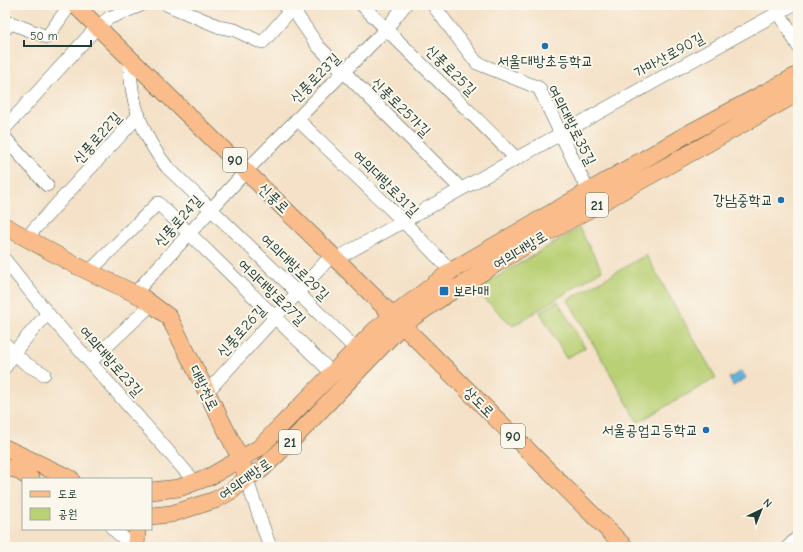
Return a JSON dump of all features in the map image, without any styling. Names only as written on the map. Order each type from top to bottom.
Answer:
[{"type":"main road","name":"신풍로","points":[[75,5],[334,257],[397,321]]},
{"type":"main road","name":"여의대방로","points":[[152,516],[170,514],[215,500],[233,490],[246,478],[261,470],[271,461],[397,321],[451,271],[588,191],[798,75]]},
{"type":"main road","name":"여의대방로","points":[[152,491],[179,488],[221,471],[241,460],[258,448],[356,349],[397,321],[458,287],[536,239],[798,93]]},
{"type":"main road","name":"대방천로","points":[[5,226],[89,272],[135,293],[168,317],[241,460],[246,478]]},
{"type":"main road","name":"상도로","points":[[397,321],[625,547]]},
{"type":"main road","points":[[5,448],[69,478]]},
{"type":"main road","points":[[5,468],[16,469],[30,478]]},
{"type":"main road","points":[[135,547],[137,530]]},
{"type":"street","points":[[5,30],[11,23],[47,37],[70,5]]},
{"type":"street","points":[[5,128],[97,27],[109,18],[141,5]]},
{"type":"street","points":[[168,5],[220,27],[235,30],[263,42],[287,8]]},
{"type":"street","name":"신풍로25길","points":[[362,5],[516,158]]},
{"type":"street","name":"신풍로23길","points":[[246,171],[386,29],[405,5]]},
{"type":"street","name":"여의대방로35길","points":[[433,5],[477,63],[539,88],[588,191]]},
{"type":"street","name":"가마산로90길","points":[[561,134],[777,9],[792,5]]},
{"type":"street","name":"신풍로25가길","points":[[287,8],[300,18],[318,46],[461,190]]},
{"type":"street","points":[[777,9],[798,46]]},
{"type":"street","name":"신풍로22길","points":[[130,58],[131,87],[139,115],[150,142],[168,167],[211,209]]},
{"type":"street","name":"신풍로22길","points":[[26,238],[139,115]]},
{"type":"street","name":"여의대방로31길","points":[[298,119],[404,222],[451,271]]},
{"type":"street","points":[[334,257],[404,222],[561,134]]},
{"type":"street","points":[[5,138],[47,186]]},
{"type":"street","name":"신풍로24길","points":[[135,293],[246,171]]},
{"type":"street","points":[[89,272],[158,203],[189,233]]},
{"type":"street","name":"여의대방로29길","points":[[211,209],[356,349]]},
{"type":"street","name":"여의대방로27길","points":[[189,233],[332,374]]},
{"type":"street","name":"신풍로26길","points":[[206,393],[298,292],[334,257]]},
{"type":"street","name":"여의대방로23길","points":[[5,260],[48,313],[195,482]]},
{"type":"street","points":[[91,361],[152,304]]},
{"type":"street","points":[[5,367],[9,349],[48,313]]},
{"type":"street","points":[[9,349],[44,374]]},
{"type":"street","points":[[246,478],[270,547]]},
{"type":"street","points":[[114,530],[135,547]]},
{"type":"street","points":[[788,547],[798,537]]},
{"type":"green space","points":[[579,228],[602,270],[513,326],[475,290]]},
{"type":"green space","points":[[646,255],[716,378],[638,422],[568,300]]},
{"type":"green space","points":[[558,301],[585,348],[566,358],[540,312]]},
{"type":"water","points":[[742,371],[746,378],[733,386],[729,378]]},
{"type":"place","name":"서울대방초등학교","points":[[545,46]]},
{"type":"place","name":"강남중학교","points":[[781,200]]},
{"type":"place","name":"보라매","points":[[444,291]]},
{"type":"place","name":"서울공업고등학교","points":[[706,430]]}]
